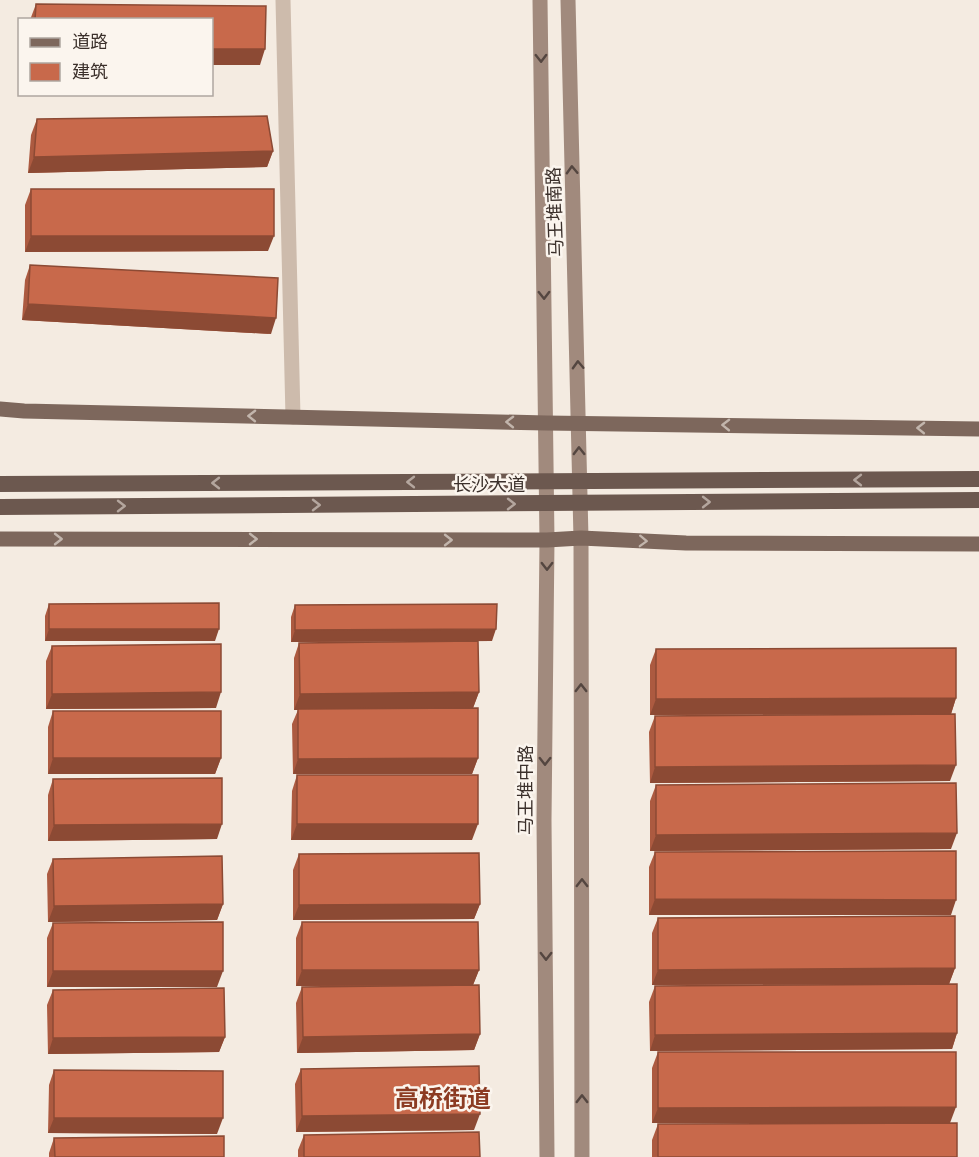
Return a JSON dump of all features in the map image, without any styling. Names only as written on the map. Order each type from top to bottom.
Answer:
[{"type":"highway","name":"长沙大道","points":[[0,484],[979,479]]},
{"type":"highway","name":"长沙大道","points":[[0,507],[979,500]]},
{"type":"main road","name":"马王堆南路","points":[[540,0],[546,423]]},
{"type":"main road","name":"马王堆南路","points":[[568,0],[579,423]]},
{"type":"main road","points":[[0,409],[546,423],[979,429]]},
{"type":"main road","name":"马王堆中路","points":[[546,423],[544,820],[547,1157]]},
{"type":"main road","points":[[579,423],[582,1157]]},
{"type":"main road","points":[[0,538],[547,540],[581,538],[686,543],[979,544]]},
{"type":"street","points":[[283,0],[293,417]]},
{"type":"building","points":[[36,4],[266,6],[265,49],[213,49],[213,18],[35,18]]},
{"type":"building","points":[[267,116],[273,151],[34,157],[37,119]]},
{"type":"building","points":[[31,189],[274,189],[274,236],[31,236]]},
{"type":"building","points":[[30,265],[278,278],[276,318],[28,304]]},
{"type":"building","points":[[219,603],[219,629],[49,629],[49,604]]},
{"type":"building","points":[[497,604],[496,629],[295,630],[295,605]]},
{"type":"building","points":[[478,641],[479,692],[300,694],[299,643]]},
{"type":"building","points":[[221,644],[221,692],[52,694],[52,646]]},
{"type":"building","points":[[956,648],[956,698],[656,699],[656,649]]},
{"type":"building","points":[[478,708],[478,758],[298,759],[298,709]]},
{"type":"building","points":[[53,711],[221,711],[221,758],[53,758]]},
{"type":"building","points":[[955,714],[956,765],[655,767],[655,716]]},
{"type":"building","points":[[297,775],[478,775],[478,824],[297,824]]},
{"type":"building","points":[[222,778],[222,824],[54,825],[53,779]]},
{"type":"building","points":[[956,783],[957,833],[656,835],[656,785]]},
{"type":"building","points":[[956,851],[956,900],[655,899],[655,852]]},
{"type":"building","points":[[479,853],[480,904],[299,905],[299,854]]},
{"type":"building","points":[[222,856],[223,904],[54,906],[53,859]]},
{"type":"building","points":[[955,916],[955,968],[658,970],[658,918]]},
{"type":"building","points":[[223,922],[223,971],[53,971],[53,923]]},
{"type":"building","points":[[302,922],[478,922],[479,970],[302,970]]},
{"type":"building","points":[[957,984],[957,1033],[655,1035],[655,986]]},
{"type":"building","points":[[479,985],[480,1034],[303,1037],[302,987]]},
{"type":"building","points":[[224,988],[225,1037],[53,1038],[53,990]]},
{"type":"building","points":[[658,1052],[956,1052],[956,1107],[658,1108]]},
{"type":"building","points":[[479,1066],[480,1114],[302,1116],[301,1069]]},
{"type":"building","points":[[54,1070],[223,1071],[223,1118],[54,1118]]},
{"type":"building","points":[[957,1123],[957,1157],[658,1157],[658,1124]]},
{"type":"building","points":[[479,1132],[480,1157],[304,1157],[304,1135]]},
{"type":"building","points":[[224,1136],[224,1157],[55,1157],[54,1138]]},
{"type":"district","name":"高桥街道","points":[[443,1097]]}]
